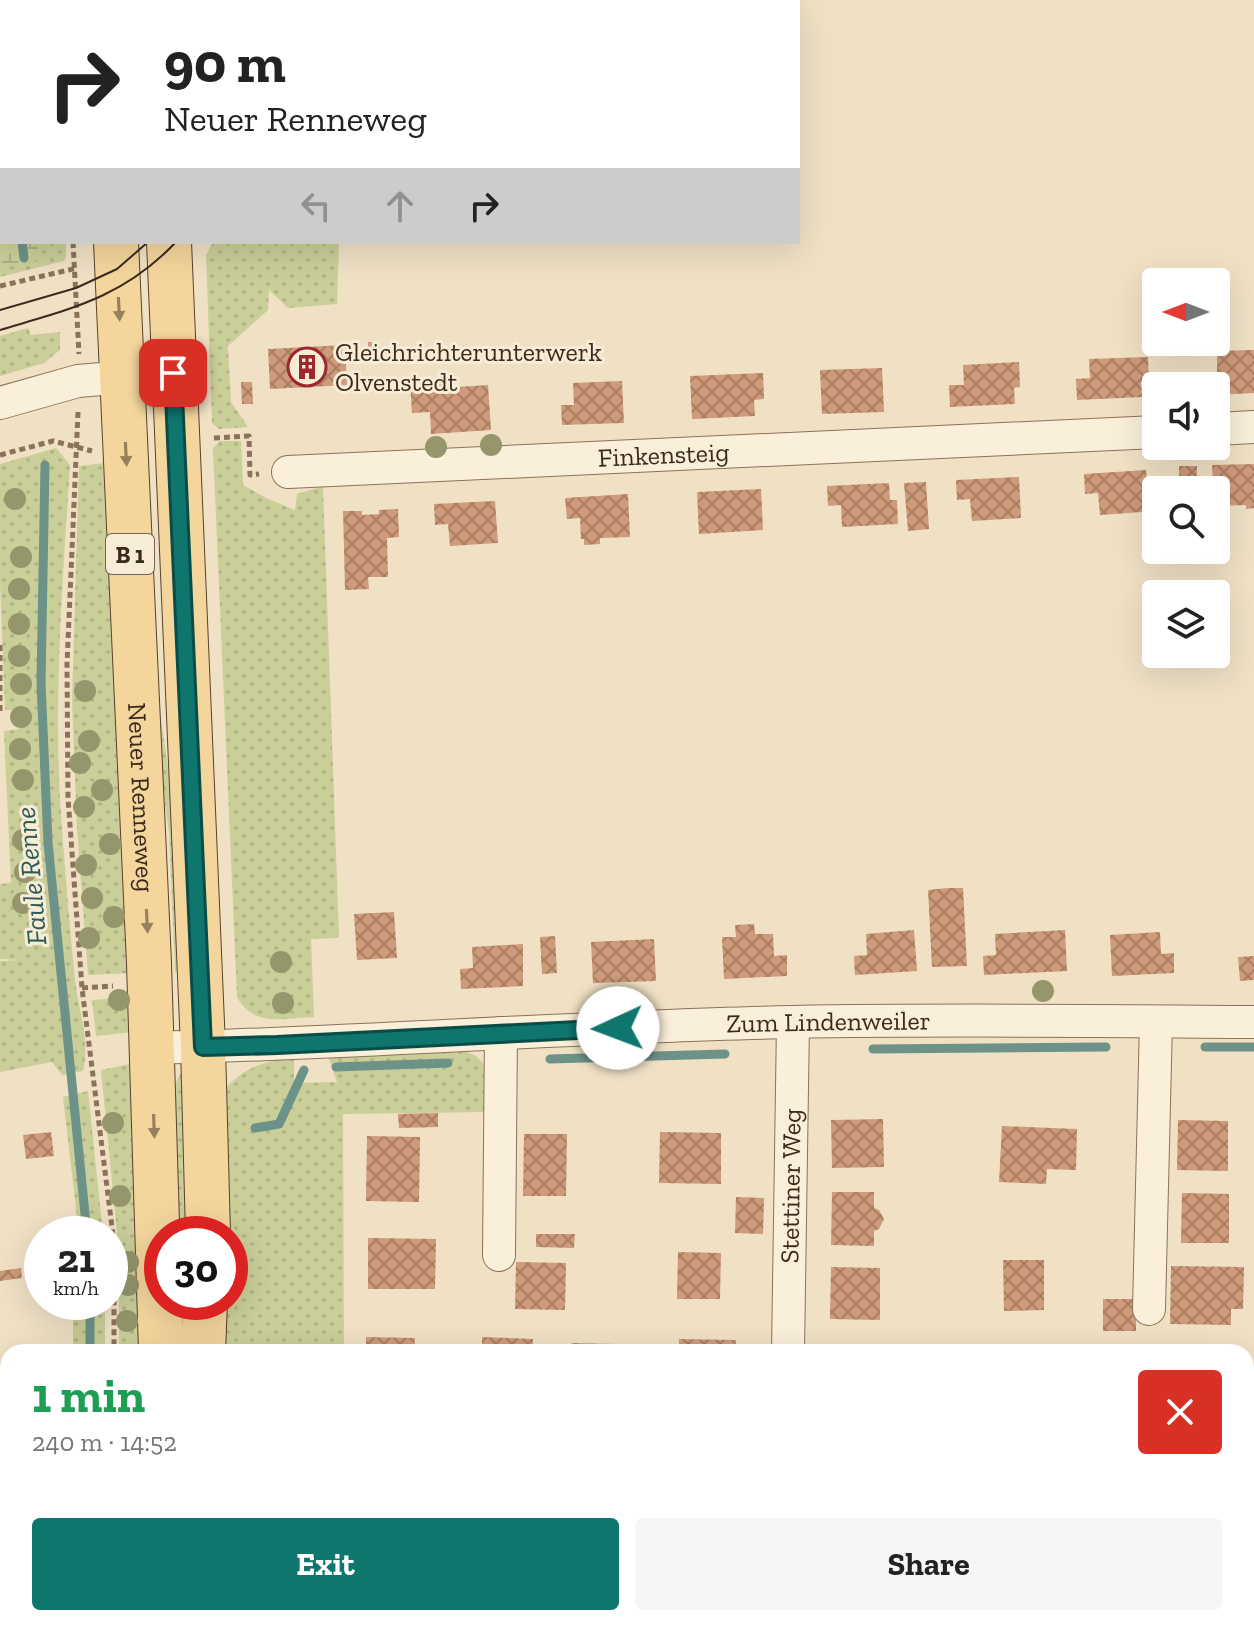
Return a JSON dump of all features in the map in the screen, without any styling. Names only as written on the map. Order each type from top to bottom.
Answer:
[{"type":"main road","name":"Neuer Renneweg","points":[[169,244],[208,1216]]},
{"type":"main road","name":"Neuer Renneweg","points":[[100,252],[122,376],[161,1344]]},
{"type":"main road","points":[[203,1344],[204,1320]]},
{"type":"street","points":[[0,403],[78,381],[173,373]]},
{"type":"street","points":[[1230,428],[1254,427]]},
{"type":"street","name":"Finkensteig","points":[[288,472],[1142,433]]},
{"type":"street","name":"Zum Lindenweiler","points":[[151,1048],[793,1022],[1254,1022]]},
{"type":"street","name":"Stettiner Weg","points":[[788,1344],[793,1022]]},
{"type":"street","points":[[1149,1309],[1156,1022]]},
{"type":"street","points":[[499,1255],[501,1033]]},
{"type":"path","points":[[73,244],[79,341]]},
{"type":"path","points":[[0,286],[75,269],[100,252]]},
{"type":"path","points":[[77,426],[66,700],[68,811],[82,988],[114,1243],[114,1344]]},
{"type":"path","points":[[207,438],[249,436],[250,475],[288,472]]},
{"type":"path","points":[[0,455],[48,441],[101,454]]},
{"type":"path","points":[[0,645],[0,714]]},
{"type":"path","points":[[82,988],[121,986]]},
{"type":"green space","points":[[0,244],[66,244],[64,261],[0,277]]},
{"type":"green space","points":[[0,244],[39,244],[41,260],[0,265]]},
{"type":"green space","points":[[212,244],[339,244],[337,304],[288,308],[269,290],[268,310],[228,346],[231,402],[248,427],[219,429],[212,423],[206,255]]},
{"type":"green space","points":[[28,328],[31,335],[60,332],[60,350],[44,363],[0,376],[0,336]]},
{"type":"green space","points":[[220,441],[241,441],[243,485],[268,499],[295,510],[297,494],[323,486],[339,938],[311,939],[314,1017],[261,1017],[244,1007],[237,997],[213,448]]},
{"type":"green space","points":[[56,448],[70,465],[60,632],[58,757],[75,981],[85,1048],[83,1071],[62,1075],[52,1062],[0,1072],[0,961],[22,960],[0,959],[0,884],[11,883],[4,731],[19,729],[18,710],[5,710],[0,464]]},
{"type":"green space","points":[[105,463],[132,973],[88,975],[72,700],[79,466]]},
{"type":"green space","points":[[150,700],[158,700],[178,833],[184,972],[175,972],[169,832]]},
{"type":"green space","points":[[133,997],[134,1032],[96,1036],[92,1000]]},
{"type":"green space","points":[[463,1050],[485,1065],[488,1112],[343,1114],[344,1344],[222,1344],[222,1320],[248,1320],[248,1216],[221,1216],[224,1090],[256,1066],[294,1057],[294,1083],[337,1082],[328,1056]]},
{"type":"green space","points":[[135,1063],[146,1344],[119,1344],[119,1320],[128,1320],[128,1216],[115,1216],[101,1070]]},
{"type":"green space","points":[[181,1073],[185,1073],[191,1216],[174,1216],[172,1090]]},
{"type":"green space","points":[[88,1091],[101,1216],[77,1216],[63,1097]]},
{"type":"green space","points":[[73,1320],[105,1320],[105,1344],[73,1344]]},
{"type":"building","points":[[368,342],[379,342],[380,359],[369,359]]},
{"type":"building","name":"Gleichrichterunterwerk Olvenstedt","points":[[345,345],[347,385],[270,389],[268,349]]},
{"type":"building","points":[[1254,350],[1254,393],[1230,394],[1230,372],[1217,372],[1217,356],[1230,356],[1230,351]]},
{"type":"building","points":[[1148,357],[1149,372],[1142,372],[1142,397],[1077,400],[1076,379],[1090,378],[1089,359]]},
{"type":"building","points":[[1019,362],[1020,387],[1014,388],[1015,404],[950,407],[949,385],[964,385],[963,365]]},
{"type":"building","points":[[882,368],[884,412],[822,414],[820,370]]},
{"type":"building","points":[[763,373],[764,399],[754,400],[755,416],[692,419],[690,376]]},
{"type":"building","points":[[443,380],[443,388],[488,385],[491,430],[431,434],[430,412],[412,413],[410,382]]},
{"type":"building","points":[[622,381],[624,423],[562,425],[561,405],[574,405],[573,383]]},
{"type":"building","points":[[241,382],[252,382],[253,404],[242,404]]},
{"type":"building","points":[[1254,464],[1254,508],[1230,506],[1230,476],[1213,476],[1212,465]]},
{"type":"building","points":[[1179,466],[1197,466],[1197,476],[1179,476]]},
{"type":"building","points":[[1146,470],[1146,476],[1142,476],[1142,512],[1100,515],[1098,493],[1085,494],[1084,474]]},
{"type":"building","points":[[1019,477],[1021,518],[972,521],[970,499],[957,500],[956,480]]},
{"type":"building","points":[[926,482],[929,529],[908,531],[904,483]]},
{"type":"building","points":[[889,483],[890,500],[897,500],[898,524],[842,527],[841,505],[828,506],[827,486]]},
{"type":"building","points":[[761,489],[763,530],[699,534],[697,492]]},
{"type":"building","points":[[628,494],[630,537],[600,538],[600,544],[584,545],[580,518],[567,519],[565,498]]},
{"type":"building","points":[[495,501],[498,543],[450,546],[448,524],[435,525],[434,504]]},
{"type":"building","points":[[398,509],[399,537],[387,538],[388,577],[368,577],[369,589],[345,590],[343,511],[362,511],[362,515]]},
{"type":"building","points":[[963,888],[967,966],[932,967],[928,890]]},
{"type":"building","points":[[394,912],[397,958],[357,960],[354,914]]},
{"type":"building","points":[[754,924],[755,934],[773,934],[774,956],[787,955],[787,976],[724,979],[722,937],[736,937],[735,925]]},
{"type":"building","points":[[914,930],[917,971],[855,975],[854,956],[867,955],[866,934]]},
{"type":"building","points":[[1065,930],[1067,971],[984,975],[983,956],[996,955],[995,934]]},
{"type":"building","points":[[1160,932],[1161,954],[1174,953],[1174,973],[1112,976],[1110,935]]},
{"type":"building","points":[[555,936],[557,973],[542,974],[540,937]]},
{"type":"building","points":[[654,939],[656,981],[593,983],[591,942]]},
{"type":"building","points":[[523,944],[523,986],[461,989],[460,969],[473,968],[472,947]]},
{"type":"building","points":[[1254,956],[1254,980],[1240,981],[1238,957]]},
{"type":"building","points":[[438,1113],[438,1127],[399,1128],[398,1114]]},
{"type":"building","points":[[883,1119],[884,1167],[832,1168],[831,1120]]},
{"type":"building","points":[[1178,1120],[1228,1121],[1228,1171],[1177,1170]]},
{"type":"building","points":[[1002,1126],[1077,1129],[1076,1170],[1047,1169],[1046,1184],[999,1182]]},
{"type":"building","points":[[51,1132],[54,1156],[26,1159],[23,1135]]},
{"type":"building","points":[[660,1132],[721,1133],[721,1184],[659,1183]]},
{"type":"building","points":[[524,1134],[567,1134],[566,1196],[523,1196]]},
{"type":"building","points":[[367,1136],[420,1137],[419,1202],[366,1201]]},
{"type":"building","points":[[832,1192],[874,1192],[874,1208],[884,1219],[879,1229],[874,1231],[874,1246],[831,1245]]},
{"type":"building","points":[[1182,1193],[1229,1194],[1229,1243],[1181,1243]]},
{"type":"building","points":[[736,1197],[764,1198],[763,1234],[735,1233]]},
{"type":"building","points":[[536,1234],[575,1234],[574,1248],[536,1247]]},
{"type":"building","points":[[368,1238],[436,1239],[435,1289],[368,1289]]},
{"type":"building","points":[[678,1252],[721,1253],[720,1299],[677,1299]]},
{"type":"building","points":[[1003,1260],[1044,1260],[1044,1310],[1004,1311]]},
{"type":"building","points":[[516,1262],[566,1263],[565,1310],[515,1309]]},
{"type":"building","points":[[1171,1266],[1244,1267],[1243,1309],[1231,1309],[1231,1325],[1170,1324]]},
{"type":"building","points":[[831,1267],[880,1268],[880,1320],[830,1319]]},
{"type":"building","points":[[21,1268],[22,1278],[0,1281],[0,1271]]},
{"type":"building","points":[[1103,1299],[1136,1299],[1136,1331],[1103,1331]]},
{"type":"building","points":[[366,1337],[415,1338],[415,1344],[366,1344]]},
{"type":"building","points":[[482,1337],[533,1339],[533,1344],[482,1344]]},
{"type":"building","points":[[679,1339],[736,1340],[736,1344],[679,1344]]},
{"type":"waterway","name":"Faule Renne","points":[[22,244],[24,258]]},
{"type":"waterway","name":"Faule Renne","points":[[45,465],[41,683],[48,843],[85,1216]]},
{"type":"waterway","points":[[873,1049],[1106,1047]]},
{"type":"waterway","points":[[1205,1047],[1254,1047]]},
{"type":"waterway","points":[[550,1059],[725,1054]]},
{"type":"waterway","points":[[336,1067],[448,1063]]},
{"type":"waterway","points":[[255,1128],[279,1124],[304,1070]]},
{"type":"waterway","name":"Faule Renne","points":[[90,1320],[90,1344]]},
{"type":"tram line","points":[[0,310],[76,288],[117,269],[146,244]]},
{"type":"tram line","points":[[0,330],[72,308],[115,289],[156,261],[174,244]]},
{"type":"place","name":"Gleichrichterunterwerk Olvenstedt","points":[[307,367]]},
{"type":"route","points":[[173,373],[203,1047],[618,1028]]}]
